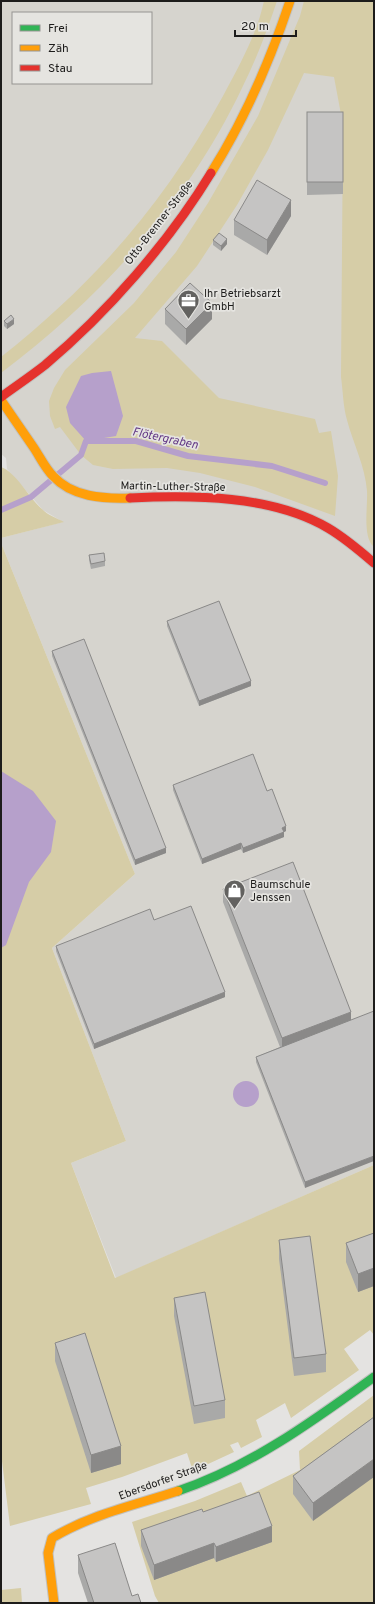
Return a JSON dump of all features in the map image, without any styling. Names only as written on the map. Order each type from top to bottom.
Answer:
[{"type":"street","name":"Otto-Brenner-Straße","points":[[1,397],[49,361],[123,288],[190,206],[219,161],[253,96],[280,31],[290,1]]},
{"type":"street","name":"Martin-Luther-Straße","points":[[1,400],[53,476],[63,485],[88,496],[109,499],[200,497],[254,502],[298,514],[325,526],[353,543],[374,563]]},
{"type":"street","name":"Ebersdorfer Straße","points":[[54,1603],[48,1553],[52,1538],[68,1527],[188,1488],[237,1466],[296,1433],[374,1377]]},
{"type":"shaded area","points":[[1,1],[374,1],[374,1165],[116,1278],[71,1163],[126,1141],[52,948],[135,874],[1,543],[1,538],[63,522],[43,510],[7,469],[6,458],[1,454]]},
{"type":"shaded area","points":[[264,1],[277,1],[261,45],[247,77],[220,130],[196,170],[139,245],[107,280],[38,344],[1,373],[1,357],[35,329],[98,269],[126,238],[177,171],[201,135],[241,61],[257,26]]},
{"type":"shaded area","points":[[304,1],[374,1],[374,547],[368,536],[366,521],[366,482],[346,415],[341,377],[343,125],[334,77],[304,73],[268,150],[237,205],[197,266],[135,338],[162,341],[219,398],[315,419],[319,433],[331,431],[338,476],[335,516],[255,487],[200,473],[167,468],[113,469],[93,465],[81,455],[60,427],[55,429],[50,416],[49,401],[54,388],[65,370],[134,303],[176,252],[208,203],[258,116],[300,16]]},
{"type":"shaded area","points":[[111,371],[123,416],[116,436],[86,441],[70,423],[66,407],[81,376]]},
{"type":"shaded area","points":[[1,467],[12,474],[44,511],[64,522],[1,538]]},
{"type":"shaded area","points":[[1,543],[135,874],[52,948],[126,1141],[71,1163],[115,1278],[374,1165],[374,1335],[370,1330],[344,1349],[359,1370],[291,1418],[285,1403],[256,1420],[262,1437],[241,1448],[238,1442],[230,1445],[234,1452],[193,1471],[187,1453],[122,1477],[86,1488],[91,1504],[10,1526],[1,1453]]},
{"type":"shaded area","points":[[1,771],[33,791],[56,821],[51,852],[29,882],[6,945],[1,948]]},
{"type":"shaded area","points":[[246,1081],[255,1085],[259,1094],[255,1103],[246,1107],[237,1103],[233,1094],[237,1085]]},
{"type":"shaded area","points":[[374,1395],[374,1603],[159,1603],[155,1596],[132,1522],[195,1501],[241,1482],[247,1496],[300,1470],[299,1451]]},
{"type":"shaded area","points":[[21,1588],[22,1603],[1,1603],[1,1590]]},
{"type":"building","points":[[307,112],[343,112],[343,182],[307,182]]},
{"type":"building","points":[[257,180],[291,200],[267,240],[234,220]]},
{"type":"building","points":[[219,233],[227,239],[221,246],[213,240]]},
{"type":"building","points":[[190,283],[212,303],[186,329],[165,309]]},
{"type":"building","points":[[11,315],[14,319],[7,324],[4,321]]},
{"type":"building","points":[[104,553],[105,561],[91,564],[89,555]]},
{"type":"building","points":[[219,601],[251,681],[199,701],[167,621]]},
{"type":"building","points":[[84,639],[166,848],[135,860],[52,651]]},
{"type":"building","points":[[253,754],[267,791],[272,789],[286,826],[282,828],[284,832],[243,848],[241,843],[202,859],[173,785]]},
{"type":"building","points":[[293,862],[351,1012],[282,1038],[223,889]]},
{"type":"building","points":[[191,906],[225,992],[94,1044],[56,946],[150,909],[154,920]]},
{"type":"building","points":[[374,1011],[374,1156],[305,1182],[256,1057]]},
{"type":"building","points":[[374,1233],[374,1268],[358,1274],[346,1243]]},
{"type":"building","points":[[310,1236],[326,1354],[294,1358],[279,1240]]},
{"type":"building","points":[[205,1292],[225,1400],[194,1406],[174,1298]]},
{"type":"building","points":[[85,1333],[121,1446],[91,1455],[55,1343]]},
{"type":"building","points":[[374,1417],[374,1459],[313,1503],[293,1476]]},
{"type":"building","points":[[259,1492],[272,1526],[216,1547],[214,1543],[154,1565],[141,1530],[202,1509],[203,1512]]},
{"type":"building","points":[[115,1543],[132,1596],[138,1594],[141,1603],[94,1603],[78,1555]]},
{"type":"waterway","name":"Flötergraben","points":[[1,510],[31,497],[81,455],[86,441],[136,441],[188,456],[272,466],[325,483]]},
{"type":"traffic: fast","points":[[178,1491],[205,1481],[256,1456],[328,1410],[374,1377]]},
{"type":"traffic: slow","points":[[211,173],[246,111],[274,46],[290,1]]},
{"type":"traffic: slow","points":[[1,400],[48,470],[61,483],[69,488],[88,495],[109,498],[130,498]]},
{"type":"traffic: slow","points":[[54,1603],[48,1553],[52,1538],[98,1516],[178,1491]]},
{"type":"traffic: jam","points":[[1,397],[45,365],[68,345],[114,300],[176,225],[211,173]]},
{"type":"traffic: jam","points":[[130,498],[206,497],[257,503],[282,509],[306,517],[328,528],[346,540],[374,563]]},
{"type":"place","name":"Ihr Betriebsarzt GmbH","points":[[189,320]]},
{"type":"place","name":"Baumschule Jenssen","points":[[234,910]]}]
